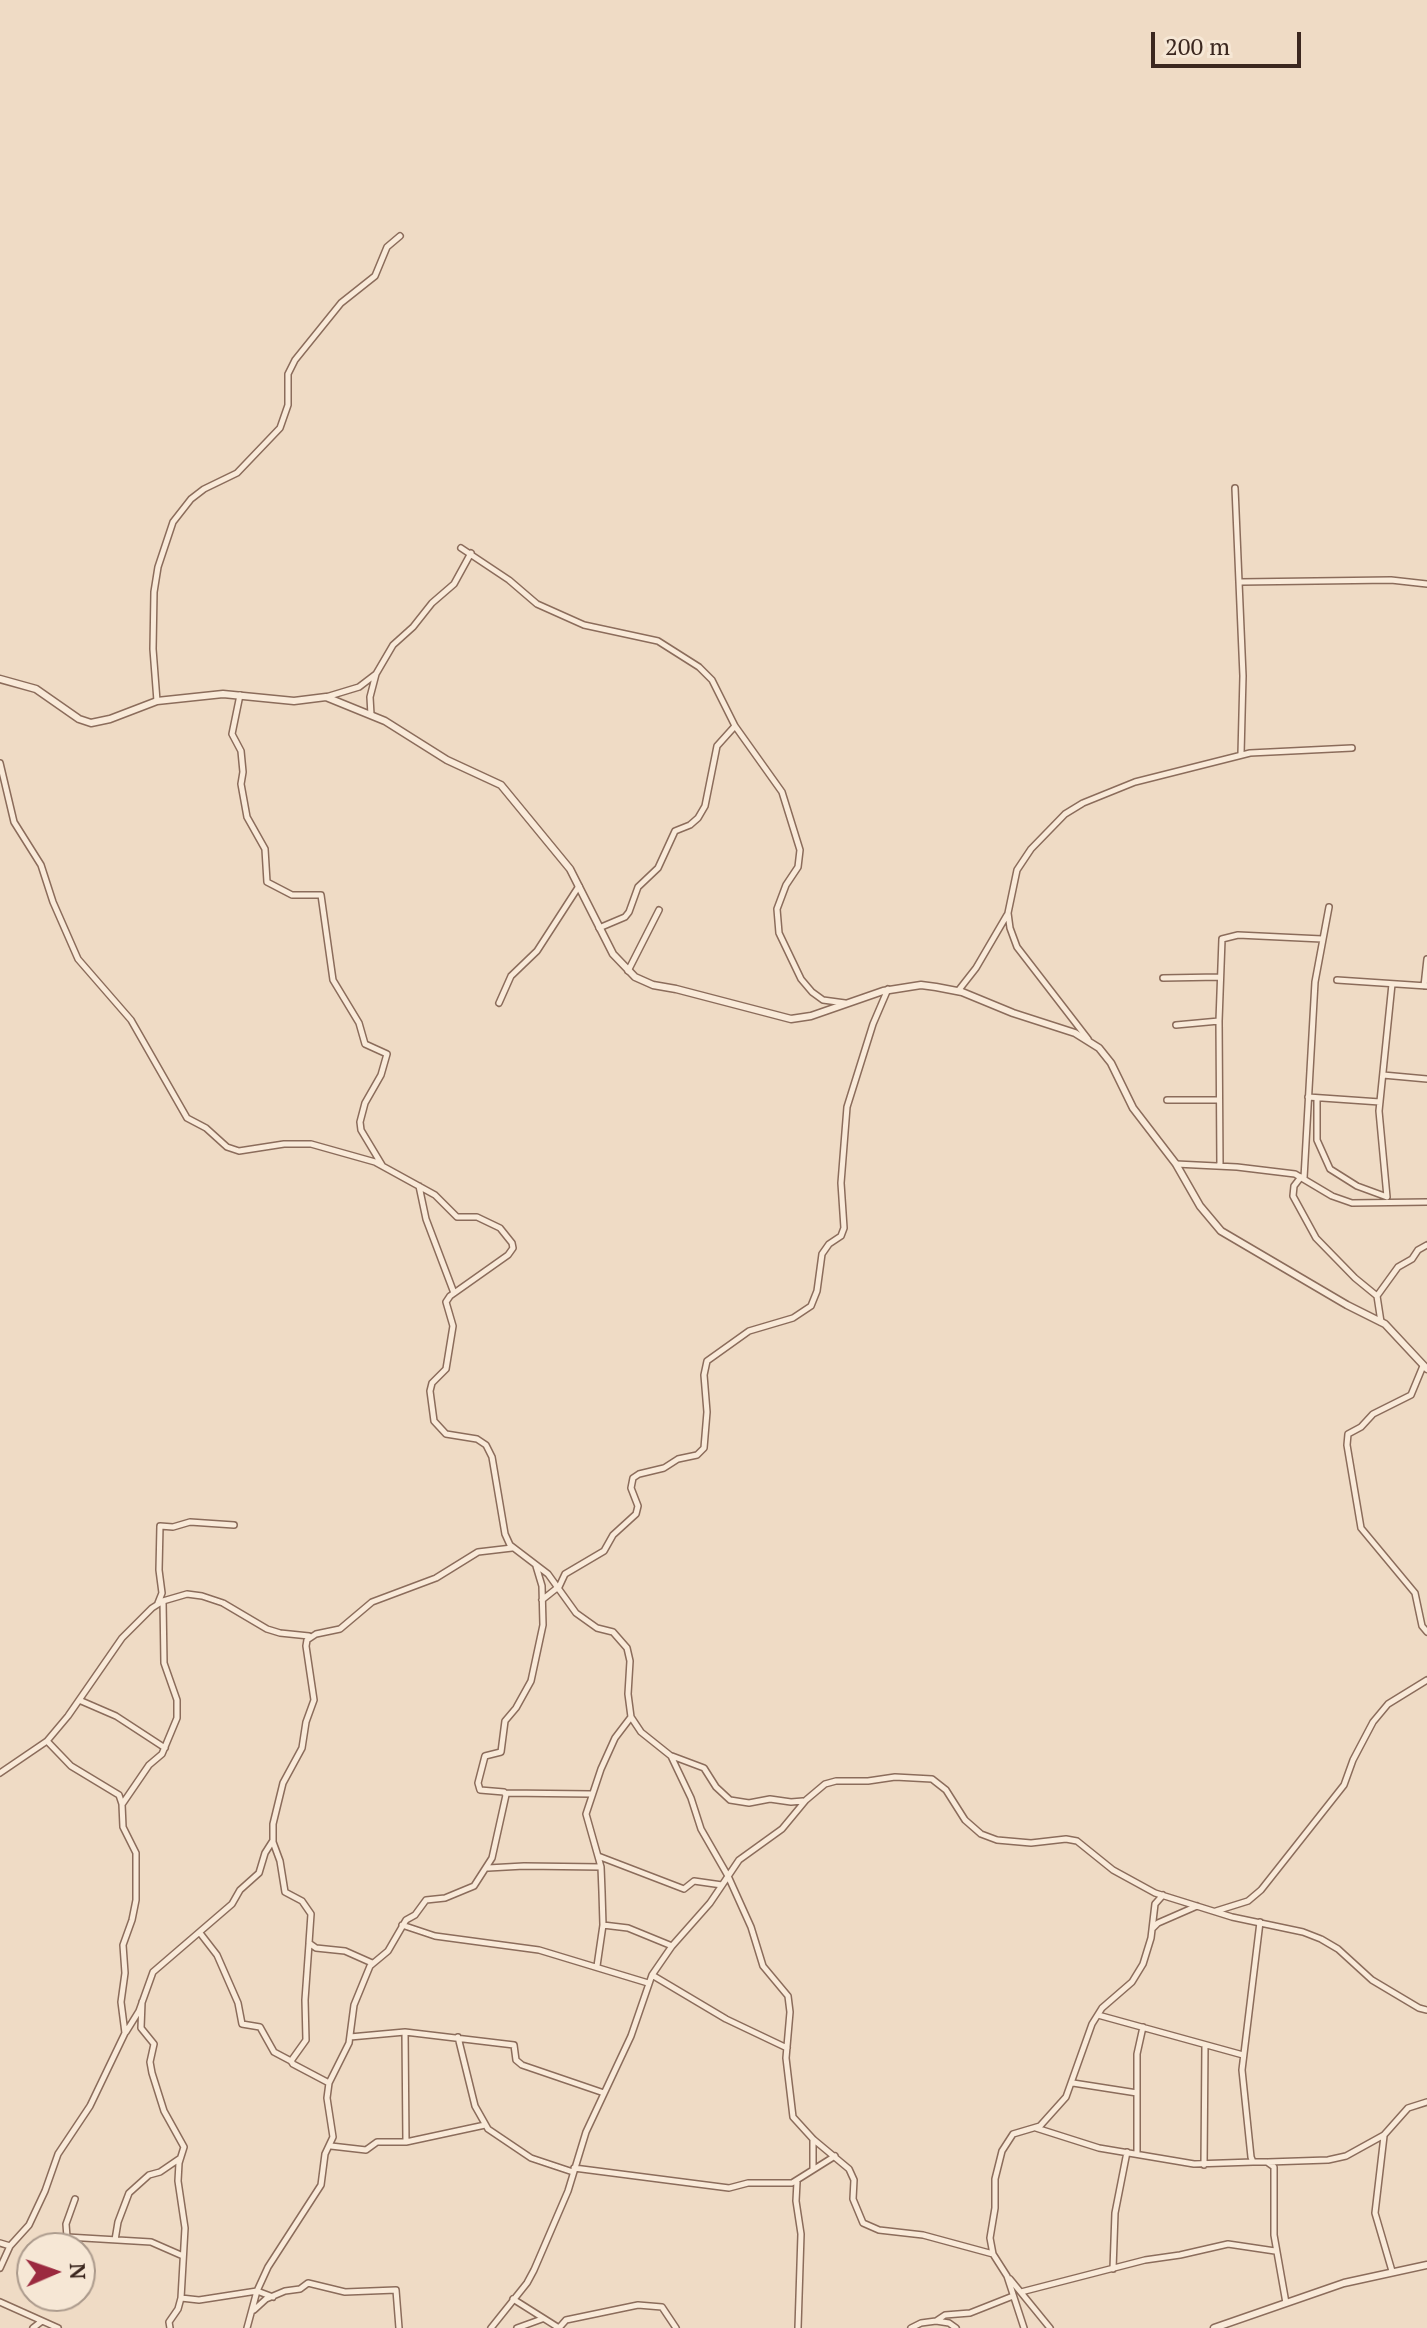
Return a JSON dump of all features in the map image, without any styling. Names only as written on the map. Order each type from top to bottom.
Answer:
[{"type":"street","points":[[157,701],[153,649],[154,592],[161,556],[173,522],[191,499],[204,489],[237,473],[280,428],[288,405],[288,374],[295,360],[341,303],[375,276],[387,247],[400,236]]},
{"type":"street","points":[[1235,488],[1241,582],[1241,754]]},
{"type":"street","points":[[461,548],[537,604],[584,625],[658,641],[689,660],[712,680],[735,726],[782,792],[800,850],[798,867],[786,885],[777,909],[779,933],[801,979],[812,992],[823,1000],[846,1003]]},
{"type":"street","points":[[371,715],[370,697],[376,674],[393,645],[454,584],[471,553]]},
{"type":"street","points":[[1241,582],[1380,579],[1427,584]]},
{"type":"street","points":[[0,679],[24,684],[79,719],[91,723],[157,701],[205,694],[240,694],[294,701],[326,697],[359,687],[376,674]]},
{"type":"street","points":[[240,694],[232,734],[241,751],[241,784],[247,817],[265,849],[267,882],[292,895],[321,895],[333,980],[359,1023],[365,1044],[387,1055],[381,1075],[365,1103],[360,1122],[361,1130],[382,1165]]},
{"type":"street","points":[[326,697],[385,721],[447,760],[499,784],[560,854],[613,954],[628,971],[653,985],[694,993],[781,1018],[811,1016],[888,989],[921,985],[958,991],[1089,1040]]},
{"type":"street","points":[[599,928],[625,917],[638,887],[658,868],[675,831],[698,818],[705,806],[717,746],[735,726]]},
{"type":"street","points":[[1352,748],[1241,754],[1135,782],[1083,803],[1065,814],[1022,861],[1014,878],[1008,913],[1017,947],[1089,1040],[1111,1063],[1133,1108],[1176,1164],[1200,1206],[1221,1231],[1347,1305],[1382,1322],[1425,1367],[1411,1395],[1373,1414],[1348,1434],[1347,1445],[1361,1528],[1415,1593],[1422,1626],[1427,1632]]},
{"type":"street","points":[[0,763],[14,822],[41,865],[78,959],[131,1020],[187,1118],[206,1128],[227,1147],[239,1151],[284,1144],[311,1144],[382,1165],[441,1200],[457,1217],[477,1217],[500,1228],[513,1245],[508,1255],[446,1302],[453,1326],[448,1364],[444,1373],[432,1383],[430,1407],[437,1427],[446,1434],[477,1439],[490,1451],[507,1540],[548,1574],[570,1608],[597,1628],[613,1632],[624,1642],[630,1661],[628,1694],[631,1717],[641,1732],[671,1756],[704,1768],[716,1787],[730,1800],[749,1803],[770,1799],[791,1802],[806,1800]]},
{"type":"street","points":[[499,1003],[511,976],[537,951],[579,885]]},
{"type":"street","points":[[1329,907],[1315,982],[1302,1178],[1292,1191],[1316,1238],[1377,1296],[1382,1322]]},
{"type":"street","points":[[628,971],[659,910]]},
{"type":"street","points":[[958,991],[976,968],[1008,913]]},
{"type":"street","points":[[1220,1166],[1222,939],[1227,936],[1266,935],[1322,939]]},
{"type":"street","points":[[1337,980],[1426,986],[1427,959]]},
{"type":"street","points":[[1163,978],[1220,977]]},
{"type":"street","points":[[1317,1099],[1317,1140],[1330,1169],[1357,1186],[1387,1197],[1380,1102],[1392,984]]},
{"type":"street","points":[[541,1600],[557,1589],[565,1574],[604,1551],[613,1535],[636,1514],[638,1506],[631,1488],[633,1478],[664,1468],[678,1459],[697,1455],[704,1448],[707,1412],[704,1375],[707,1361],[749,1331],[793,1318],[811,1306],[817,1291],[822,1254],[829,1244],[841,1236],[844,1228],[841,1183],[847,1107],[873,1024],[888,989]]},
{"type":"street","points":[[1176,1025],[1219,1021]]},
{"type":"street","points":[[1383,1075],[1427,1079]]},
{"type":"street","points":[[1308,1097],[1380,1102]]},
{"type":"street","points":[[1167,1100],[1219,1100]]},
{"type":"street","points":[[1176,1164],[1286,1172],[1352,1203],[1427,1202]]},
{"type":"street","points":[[419,1185],[426,1219],[454,1293]]},
{"type":"street","points":[[1377,1296],[1398,1267],[1427,1245]]},
{"type":"street","points":[[122,1804],[165,1748],[178,1708],[164,1663],[160,1526],[173,1527],[186,1522],[234,1525]]},
{"type":"street","points":[[499,1548],[507,1540]]},
{"type":"street","points":[[0,1773],[47,1741],[122,1638],[160,1602],[187,1594],[202,1596],[223,1603],[273,1631],[310,1636],[340,1629],[378,1600],[425,1583],[478,1552],[513,1548]]},
{"type":"street","points":[[535,1565],[542,1583],[542,1630],[531,1681],[505,1721],[501,1752],[485,1756],[478,1783],[480,1790],[505,1793],[591,1794]]},
{"type":"street","points":[[291,2061],[306,2040],[305,2000],[311,1914],[302,1901],[285,1892],[273,1842],[273,1824],[283,1783],[302,1748],[314,1700],[306,1646],[310,1636]]},
{"type":"street","points":[[1215,1912],[1248,1901],[1261,1890],[1342,1789],[1373,1722],[1388,1704],[1427,1680]]},
{"type":"street","points":[[79,1700],[116,1716],[165,1748]]},
{"type":"street","points":[[597,1966],[603,1925],[601,1867],[587,1823],[587,1806],[615,1738],[631,1717]]},
{"type":"street","points":[[47,1741],[71,1766],[117,1793],[122,1804],[123,1827],[137,1861],[134,1912],[123,1945],[125,1973],[122,2011],[125,2033]]},
{"type":"street","points":[[671,1756],[691,1798],[701,1829],[728,1876],[756,1939],[763,1966],[788,1996],[791,2110],[798,2123],[852,2174],[854,2204],[863,2223],[884,2231],[923,2235],[993,2254]]},
{"type":"street","points":[[491,2328],[534,2270],[586,2132],[631,2036],[652,1975],[739,1860],[788,1824],[806,1800],[825,1784],[927,1777],[946,1790],[965,1820],[981,1834],[997,1840],[1031,1843],[1077,1841],[1113,1870],[1155,1893],[1321,1939],[1338,1949],[1372,1980],[1427,2010]]},
{"type":"street","points":[[247,2328],[257,2291],[282,2242],[309,2207],[321,2185],[324,2160],[331,2146],[333,2131],[328,2106],[329,2083],[350,2037],[356,1998],[372,1963],[388,1951],[402,1925],[426,1900],[445,1898],[474,1886],[487,1868],[495,1847],[505,1808],[505,1793]]},
{"type":"street","points":[[0,2268],[10,2246],[29,2225],[58,2154],[90,2106],[142,2002],[153,1972],[232,1904],[240,1890],[257,1877],[265,1853],[273,1842]]},
{"type":"street","points":[[598,1856],[684,1889],[694,1881],[723,1885]]},
{"type":"street","points":[[487,1868],[540,1865],[601,1867]]},
{"type":"street","points":[[1050,2328],[993,2254],[990,2238],[996,2203],[995,2179],[1002,2151],[1013,2134],[1045,2123],[1060,2106],[1073,2083],[1087,2034],[1098,2015],[1138,1973],[1149,1949],[1157,1901],[1155,1893]]},
{"type":"street","points":[[1157,1901],[1163,1895]]},
{"type":"street","points":[[1152,1928],[1197,1906]]},
{"type":"street","points":[[1253,2162],[1248,2139],[1243,2055],[1260,1922]]},
{"type":"street","points":[[402,1925],[430,1935],[539,1950],[648,1983]]},
{"type":"street","points":[[603,1925],[628,1928],[672,1946]]},
{"type":"street","points":[[200,1933],[217,1955],[238,2003],[242,2024],[260,2027],[274,2052],[329,2083]]},
{"type":"street","points":[[309,1943],[316,1948],[345,1951],[372,1963]]},
{"type":"street","points":[[652,1975],[726,2019],[787,2048]]},
{"type":"street","points":[[142,2002],[141,2028],[154,2044],[152,2073],[167,2116],[184,2145],[178,2181],[185,2228],[181,2298],[169,2322],[170,2328]]},
{"type":"street","points":[[1098,2015],[1243,2055]]},
{"type":"street","points":[[1137,2154],[1137,2054],[1143,2027]]},
{"type":"street","points":[[350,2037],[405,2032],[514,2045],[516,2060],[522,2065],[604,2093]]},
{"type":"street","points":[[405,2032],[406,2142]]},
{"type":"street","points":[[458,2037],[475,2106],[485,2125],[531,2158],[573,2170],[723,2188],[748,2183],[787,2184],[797,2181],[835,2156]]},
{"type":"street","points":[[1204,2165],[1205,2045]]},
{"type":"street","points":[[1073,2083],[1137,2093]]},
{"type":"street","points":[[1035,2128],[1076,2142],[1204,2165],[1339,2158],[1384,2135],[1405,2110],[1427,2102]]},
{"type":"street","points":[[331,2146],[366,2150],[380,2142],[406,2142],[485,2125]]},
{"type":"street","points":[[1384,2135],[1375,2213],[1392,2271]]},
{"type":"street","points":[[813,2139],[813,2169]]},
{"type":"street","points":[[1118,2151],[1125,2164]]},
{"type":"street","points":[[1113,2269],[1115,2213],[1127,2152]]},
{"type":"street","points":[[115,2240],[129,2193],[149,2175],[180,2159]]},
{"type":"street","points":[[1267,2162],[1274,2171],[1275,2251],[1286,2303]]},
{"type":"street","points":[[797,2181],[801,2234],[798,2328]]},
{"type":"street","points":[[787,2184],[796,2191]]},
{"type":"street","points":[[75,2199],[67,2220],[66,2236],[151,2242],[183,2256]]},
{"type":"street","points":[[980,2251],[990,2238]]},
{"type":"street","points":[[0,2243],[10,2246]]},
{"type":"street","points":[[1021,2292],[1145,2260],[1228,2244],[1275,2251]]},
{"type":"street","points":[[1214,2328],[1344,2283],[1427,2265]]},
{"type":"street","points":[[1007,2276],[1024,2328]]},
{"type":"street","points":[[251,2313],[263,2301],[285,2291],[300,2289],[308,2283],[345,2292],[396,2290],[399,2328]]},
{"type":"street","points":[[181,2298],[199,2300],[257,2291],[273,2297]]},
{"type":"street","points":[[911,2328],[927,2325],[948,2313],[970,2313],[1013,2296]]},
{"type":"street","points":[[513,2299],[559,2328],[566,2320],[638,2305],[662,2307],[676,2328]]},
{"type":"street","points":[[0,2302],[58,2328]]},
{"type":"street","points":[[517,2328],[542,2319]]},
{"type":"street","points":[[33,2328],[42,2321]]},
{"type":"street","points":[[936,2321],[956,2328]]}]
